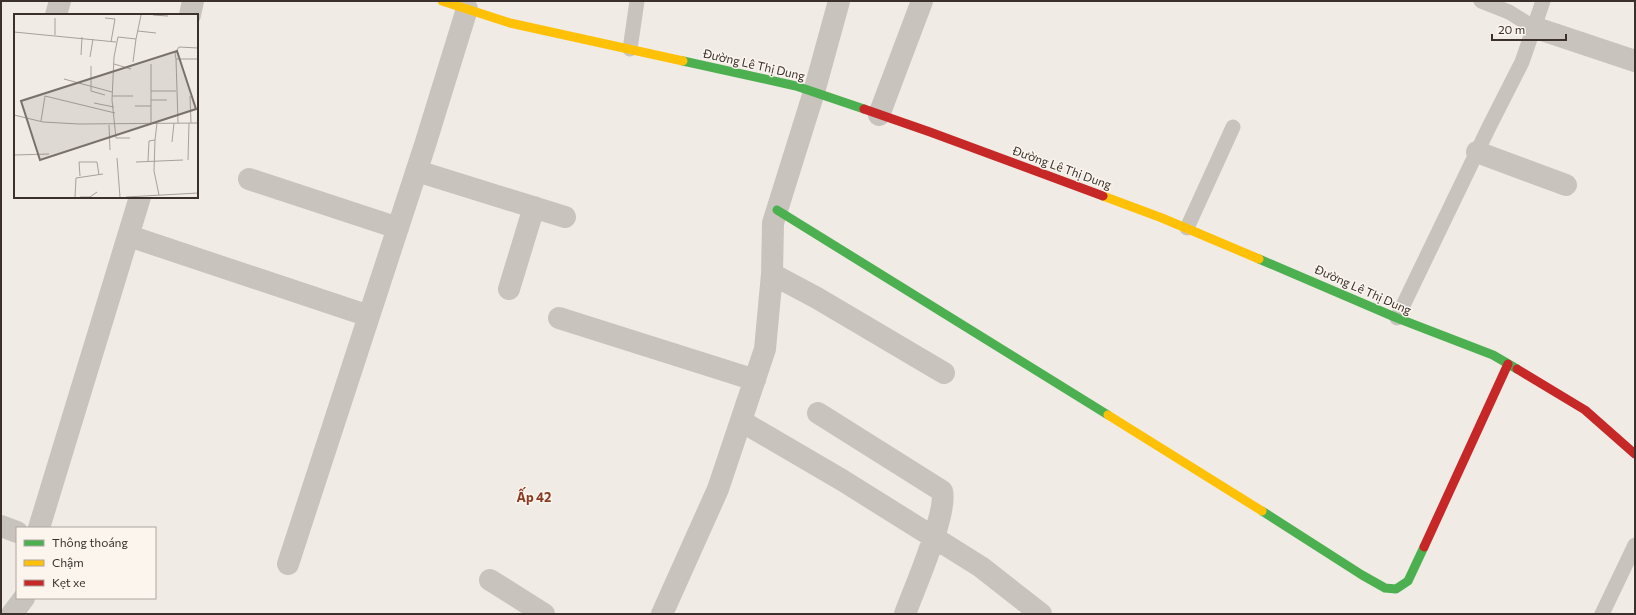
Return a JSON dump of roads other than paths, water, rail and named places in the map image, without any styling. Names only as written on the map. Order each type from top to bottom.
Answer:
[{"type":"street","points":[[56,14],[60,1]]},
{"type":"street","points":[[190,14],[193,1]]},
{"type":"street","name":"Đường Lê Thị Dung","points":[[442,1],[510,23],[796,86],[1139,209],[1315,282],[1397,318],[1493,355],[1585,410],[1635,454]]},
{"type":"street","points":[[662,614],[718,489],[765,349],[772,274],[773,223],[814,92],[840,1]]},
{"type":"street","points":[[879,115],[922,1]]},
{"type":"street","points":[[288,564],[417,171],[467,9]]},
{"type":"street","points":[[1533,27],[1635,62]]},
{"type":"street","points":[[1477,152],[1566,185]]},
{"type":"street","points":[[417,171],[565,217]]},
{"type":"street","points":[[249,179],[398,228]]},
{"type":"street","points":[[39,527],[140,198]]},
{"type":"street","points":[[509,289],[534,207]]},
{"type":"street","points":[[777,210],[1084,398],[1362,575],[1384,588],[1394,591],[1402,587],[1408,581],[1508,364]]},
{"type":"street","points":[[129,236],[369,316]]},
{"type":"street","points":[[772,274],[817,298],[944,374]]},
{"type":"street","points":[[559,318],[755,380]]},
{"type":"street","points":[[818,412],[942,491],[944,498],[934,538],[905,614]]},
{"type":"street","points":[[741,421],[842,480],[980,567],[1042,614]]},
{"type":"street","points":[[1,526],[16,532]]},
{"type":"street","points":[[490,580],[544,614]]},
{"type":"street","points":[[12,614],[23,599]]},
{"type":"lane","points":[[630,49],[637,1]]},
{"type":"lane","points":[[1481,1],[1509,12],[1533,27]]},
{"type":"lane","points":[[1397,318],[1522,62],[1543,1]]},
{"type":"lane","points":[[1187,228],[1233,127]]},
{"type":"lane","points":[[1602,614],[1635,545]]},
{"type":"district","name":"Ấp 42","points":[[534,497]]}]
